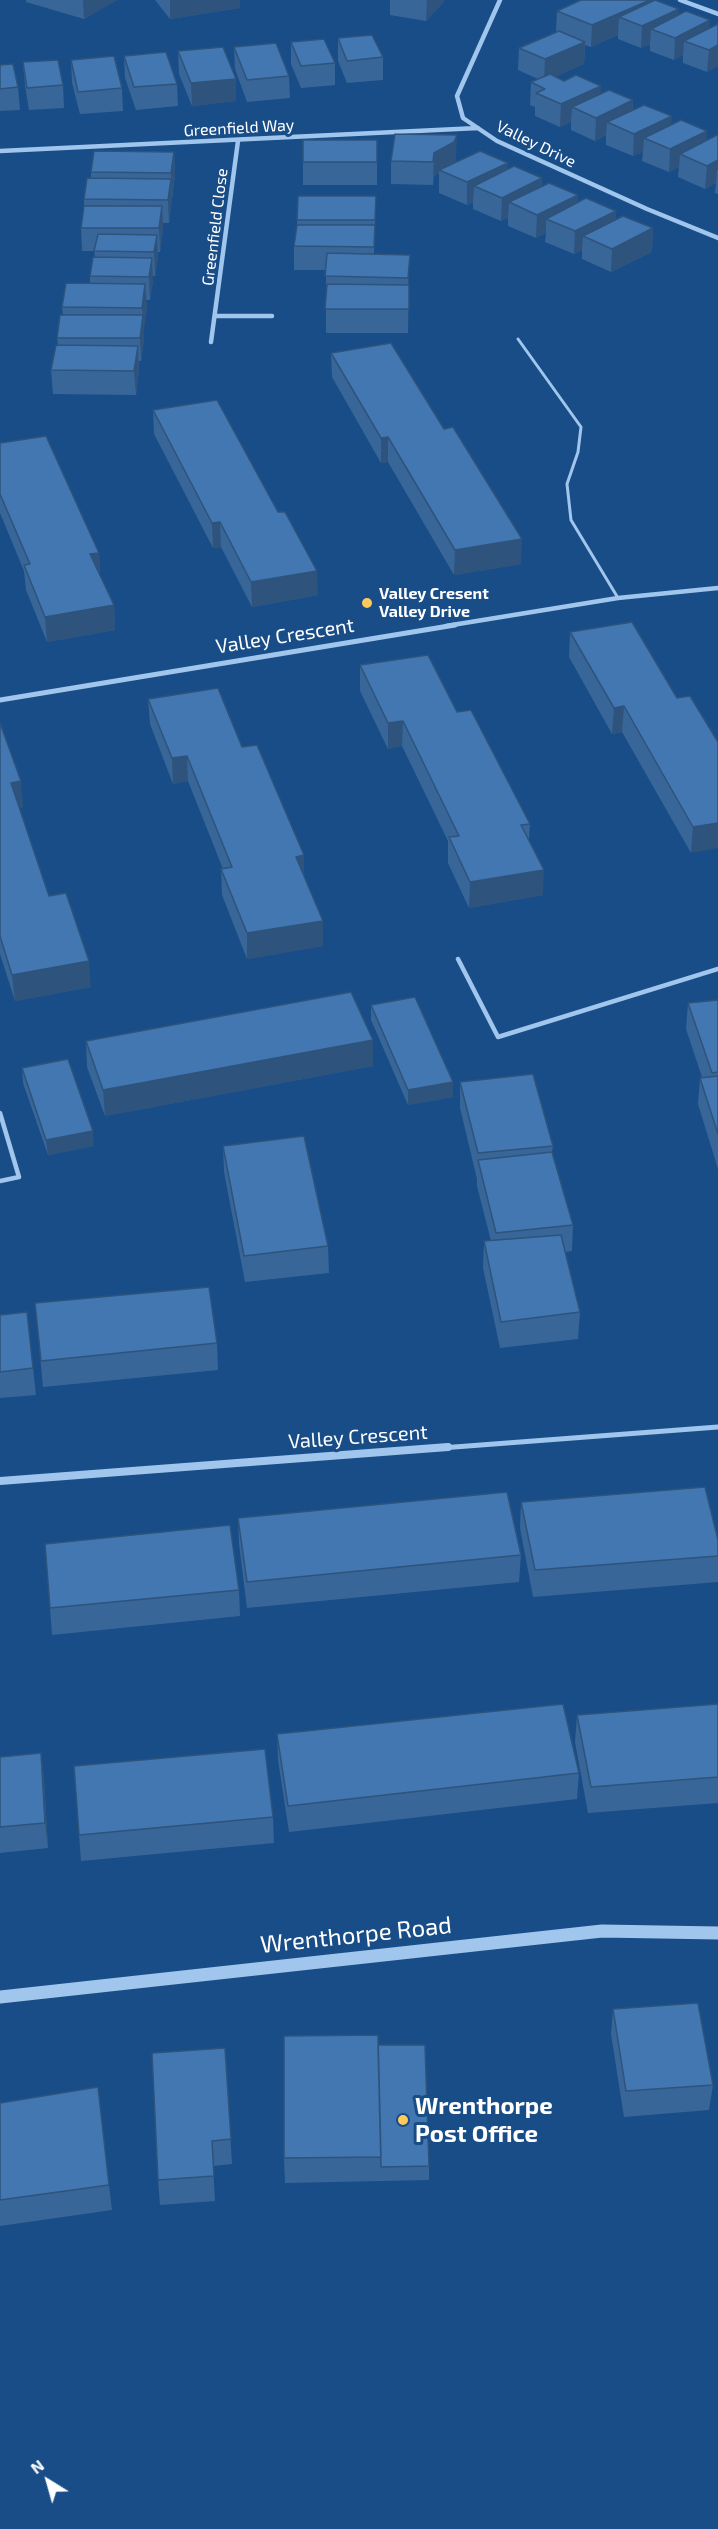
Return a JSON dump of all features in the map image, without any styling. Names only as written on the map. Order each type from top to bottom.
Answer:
[{"type":"street","name":"Valley Drive","points":[[500,0],[457,96],[463,118],[497,141],[718,237]]},
{"type":"street","points":[[680,0],[718,14]]},
{"type":"street","name":"Greenfield Way","points":[[0,151],[478,128]]},
{"type":"street","name":"Greenfield Close","points":[[211,342],[238,141]]},
{"type":"street","name":"Greenfield Close","points":[[216,316],[272,316]]},
{"type":"street","name":"Valley Crescent","points":[[0,700],[618,598],[718,588]]},
{"type":"street","name":"Valley Crescent","points":[[0,1480],[718,1427]]},
{"type":"street","name":"Wrenthorpe Road","points":[[0,1997],[602,1931],[718,1933]]},
{"type":"lane","points":[[518,339],[581,427],[578,452],[567,484],[571,520],[618,598]]},
{"type":"lane","points":[[458,959],[498,1036],[718,969]]},
{"type":"lane","points":[[0,1113],[19,1178],[0,1181]]},
{"type":"building","points":[[581,0],[650,0],[592,25],[557,11]]},
{"type":"building","points":[[655,0],[679,9],[642,26],[619,17]]},
{"type":"building","points":[[686,11],[710,20],[675,38],[651,29]]},
{"type":"building","points":[[718,24],[718,45],[709,50],[684,41]]},
{"type":"building","points":[[559,31],[585,42],[545,59],[519,48]]},
{"type":"building","points":[[372,35],[383,57],[347,61],[338,38]]},
{"type":"building","points":[[324,39],[335,63],[301,66],[291,42]]},
{"type":"building","points":[[276,43],[289,76],[247,80],[234,47]]},
{"type":"building","points":[[223,47],[236,79],[191,83],[178,51]]},
{"type":"building","points":[[166,52],[177,84],[134,87],[124,56]]},
{"type":"building","points":[[114,56],[122,88],[78,92],[71,60]]},
{"type":"building","points":[[58,60],[63,85],[27,88],[23,62]]},
{"type":"building","points":[[13,64],[18,87],[0,89],[0,65]]},
{"type":"building","points":[[550,74],[564,81],[576,75],[601,86],[561,104],[536,93],[545,89],[531,82]]},
{"type":"building","points":[[609,90],[633,100],[596,118],[572,107]]},
{"type":"building","points":[[644,105],[672,116],[634,134],[607,122]]},
{"type":"building","points":[[681,120],[707,131],[670,149],[644,138]]},
{"type":"building","points":[[395,134],[457,135],[454,142],[434,153],[433,162],[391,161]]},
{"type":"building","points":[[717,135],[718,160],[707,166],[680,154]]},
{"type":"building","points":[[303,140],[377,140],[377,162],[303,162]]},
{"type":"building","points":[[94,151],[174,152],[171,173],[91,172]]},
{"type":"building","points":[[480,151],[508,163],[467,182],[439,170]]},
{"type":"building","points":[[514,166],[542,178],[502,198],[474,186]]},
{"type":"building","points":[[87,178],[171,179],[168,200],[84,199]]},
{"type":"building","points":[[549,183],[578,195],[537,215],[509,202]]},
{"type":"building","points":[[298,196],[376,196],[375,220],[297,220]]},
{"type":"building","points":[[586,198],[616,211],[575,231],[546,219]]},
{"type":"building","points":[[84,206],[162,206],[159,228],[81,228]]},
{"type":"building","points":[[623,216],[653,228],[612,249],[583,236]]},
{"type":"building","points":[[297,225],[375,225],[374,247],[294,246]]},
{"type":"building","points":[[98,234],[157,235],[154,252],[94,251]]},
{"type":"building","points":[[327,253],[410,255],[408,278],[325,276]]},
{"type":"building","points":[[93,257],[152,258],[149,277],[90,276]]},
{"type":"building","points":[[66,283],[145,284],[142,308],[62,307]]},
{"type":"building","points":[[327,284],[409,285],[409,309],[325,309]]},
{"type":"building","points":[[60,315],[143,315],[140,338],[57,338]]},
{"type":"building","points":[[391,343],[444,429],[453,427],[522,539],[455,550],[388,437],[381,438],[331,353]]},
{"type":"building","points":[[56,345],[138,346],[134,371],[51,370]]},
{"type":"building","points":[[217,400],[278,512],[285,512],[317,571],[251,582],[220,522],[212,523],[153,410]]},
{"type":"building","points":[[46,436],[99,553],[90,554],[114,605],[45,617],[24,565],[30,564],[0,494],[0,443]]},
{"type":"building","points":[[632,622],[677,698],[690,696],[718,742],[718,823],[693,827],[624,706],[614,708],[570,632]]},
{"type":"building","points":[[428,655],[457,712],[471,710],[530,824],[521,825],[544,870],[470,882],[449,837],[459,836],[403,721],[388,723],[360,665]]},
{"type":"building","points":[[218,688],[242,747],[257,745],[304,855],[296,857],[323,921],[247,933],[221,869],[232,867],[187,756],[172,758],[148,699]]},
{"type":"building","points":[[0,723],[21,781],[11,783],[49,896],[66,893],[89,961],[12,975],[0,936]]},
{"type":"building","points":[[351,992],[373,1040],[103,1090],[86,1041]]},
{"type":"building","points":[[415,997],[453,1082],[408,1090],[371,1005]]},
{"type":"building","points":[[718,1000],[718,1072],[712,1073],[688,1003]]},
{"type":"building","points":[[68,1059],[93,1131],[46,1140],[22,1068]]},
{"type":"building","points":[[533,1074],[553,1146],[478,1153],[460,1082]]},
{"type":"building","points":[[718,1076],[718,1134],[700,1078]]},
{"type":"building","points":[[304,1136],[328,1246],[244,1256],[223,1146]]},
{"type":"building","points":[[552,1152],[573,1225],[496,1233],[478,1160]]},
{"type":"building","points":[[561,1235],[580,1312],[501,1322],[484,1241]]},
{"type":"building","points":[[209,1287],[217,1343],[41,1361],[35,1303]]},
{"type":"building","points":[[27,1312],[33,1368],[0,1372],[0,1315]]},
{"type":"building","points":[[705,1487],[718,1540],[718,1556],[535,1570],[521,1502]]},
{"type":"building","points":[[507,1492],[521,1555],[247,1582],[238,1518]]},
{"type":"building","points":[[230,1525],[239,1590],[50,1608],[45,1544]]},
{"type":"building","points":[[563,1704],[579,1773],[288,1806],[277,1734]]},
{"type":"building","points":[[718,1704],[718,1777],[591,1787],[577,1715]]},
{"type":"building","points":[[265,1749],[273,1817],[79,1835],[74,1766]]},
{"type":"building","points":[[41,1753],[45,1823],[0,1827],[0,1757]]},
{"type":"building","points":[[698,2003],[713,2085],[626,2091],[613,2009]]},
{"type":"building","points":[[378,2035],[381,2157],[284,2158],[284,2036]]},
{"type":"building","name":"Wrenthorpe Post Office","points":[[378,2045],[425,2045],[429,2166],[381,2167]]},
{"type":"building","points":[[225,2048],[231,2139],[212,2141],[214,2176],[158,2180],[152,2053]]},
{"type":"building","points":[[98,2087],[109,2185],[0,2200],[0,2103]]},
{"type":"place","name":"Valley Cresent Valley Drive","points":[[367,603]]},
{"type":"place","name":"Wrenthorpe Post Office","points":[[403,2120]]}]
